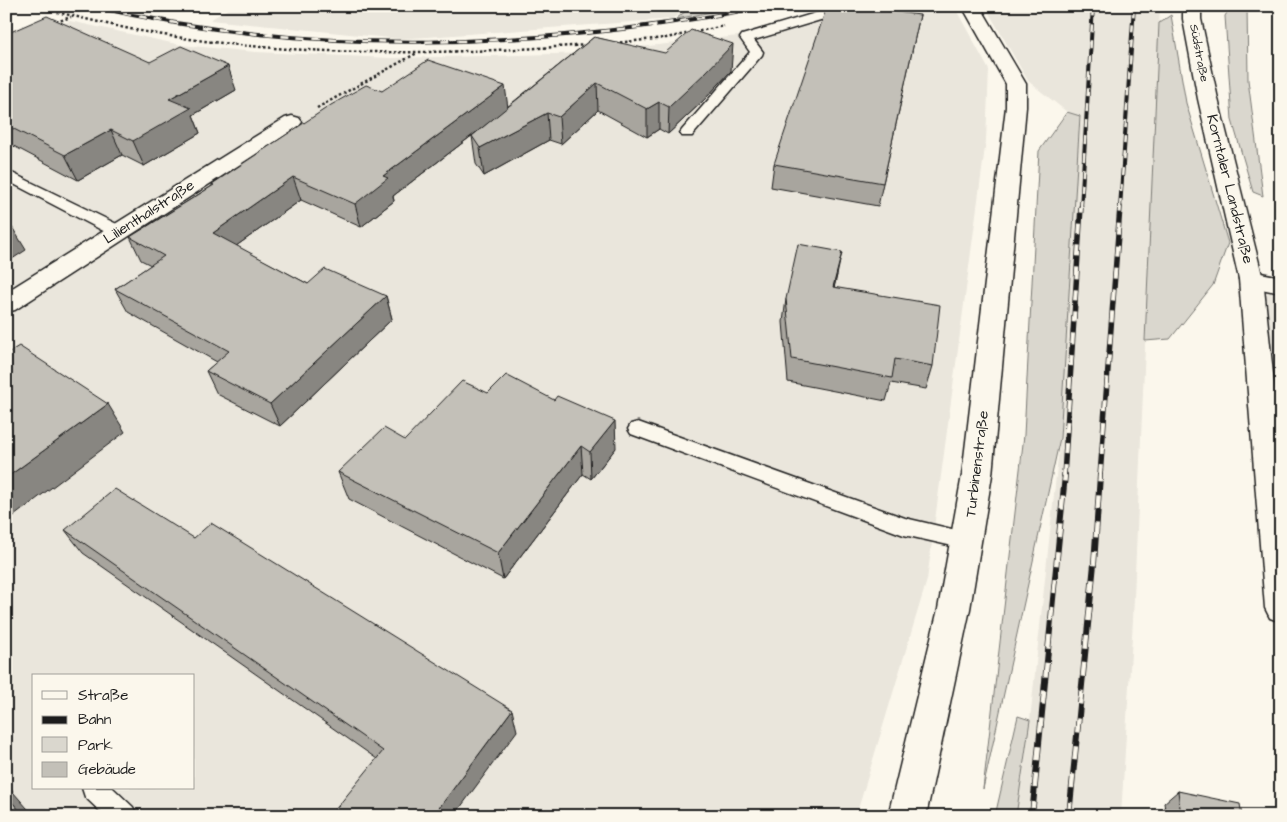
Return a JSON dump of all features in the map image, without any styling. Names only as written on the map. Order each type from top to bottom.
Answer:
[{"type":"street","name":"Turbinenstraße","points":[[906,816],[954,609],[978,475],[1016,107],[1016,84],[971,6]]},
{"type":"street","name":"Südstraße","points":[[1196,10],[1208,99]]},
{"type":"street","name":"Korntaler Landstraße","points":[[1208,99],[1251,279],[1281,607]]},
{"type":"street","name":"Lilienthalstraße","points":[[6,304],[292,122]]},
{"type":"street","name":"Korntaler Landstraße","points":[[1251,279],[1281,285]]},
{"type":"lane","points":[[687,133],[757,52],[746,38],[853,6]]},
{"type":"lane","points":[[6,174],[119,232]]},
{"type":"lane","points":[[638,429],[904,526],[966,540]]},
{"type":"lane","points":[[96,790],[124,816]]},
{"type":"path","points":[[33,6],[143,33],[192,40],[324,51],[417,53],[591,44]]},
{"type":"path","points":[[55,22],[72,17]]},
{"type":"path","points":[[609,43],[666,38],[730,25]]},
{"type":"path","points":[[6,33],[21,33]]},
{"type":"path","points":[[292,122],[417,53]]},
{"type":"shaded area","points":[[233,6],[691,6],[672,19],[399,39],[210,20]]},
{"type":"shaded area","points":[[866,6],[954,6],[989,70],[986,140],[927,580],[856,816],[6,816],[6,29],[22,36],[70,21],[181,45],[256,52],[390,58],[586,53],[738,36],[826,19]]},
{"type":"shaded area","points":[[985,6],[1160,6],[1133,620],[1121,816],[1016,816],[1030,720],[1060,438],[1080,116],[1067,112],[1028,81]]},
{"type":"shaded area","points":[[1251,279],[1281,285],[1281,455]]},
{"type":"green space","points":[[692,6],[742,6],[676,19]]},
{"type":"green space","points":[[1231,6],[1247,6],[1248,80],[1263,196],[1253,192],[1232,120],[1225,16]]},
{"type":"green space","points":[[1171,15],[1186,103],[1228,243],[1213,285],[1170,339],[1145,341],[1159,23]]},
{"type":"green space","points":[[1067,112],[1080,116],[1060,438],[983,789],[1024,435],[1039,151]]},
{"type":"green space","points":[[1018,716],[1030,720],[1016,816],[995,816]]},
{"type":"building","points":[[827,6],[850,6],[920,15],[883,183],[774,164]]},
{"type":"building","points":[[47,16],[150,62],[181,46],[228,66],[169,99],[191,108],[133,141],[111,130],[65,155],[6,125],[6,34]]},
{"type":"building","points":[[691,30],[733,44],[669,107],[659,102],[647,109],[597,83],[559,117],[547,113],[480,148],[472,136],[594,37],[665,53]]},
{"type":"building","points":[[428,60],[505,86],[383,176],[388,178],[355,204],[293,177],[213,233],[308,284],[325,269],[386,296],[270,404],[206,371],[229,351],[115,289],[164,256],[130,237],[214,185],[212,184],[331,105],[366,85],[382,91]]},
{"type":"building","points":[[6,224],[12,227],[6,231]]},
{"type":"building","points":[[798,244],[842,252],[833,287],[940,305],[933,366],[895,359],[892,378],[792,359],[786,299]]},
{"type":"building","points":[[19,346],[108,404],[6,478],[6,354]]},
{"type":"building","points":[[506,375],[554,400],[557,396],[615,421],[590,452],[581,446],[498,553],[338,472],[384,428],[405,440],[462,381],[488,393]]},
{"type":"building","points":[[115,489],[194,538],[211,523],[512,710],[433,816],[330,816],[383,751],[65,530]]},
{"type":"building","points":[[1178,791],[1240,804],[1242,816],[1181,816]]},
{"type":"building","points":[[6,795],[24,816],[6,816]]},
{"type":"railway","points":[[92,6],[174,23],[258,34],[343,40],[429,42],[515,39],[600,31],[685,20],[767,6]]},
{"type":"railway","points":[[1081,208],[1093,6]]},
{"type":"railway","points":[[1120,208],[1134,6]]},
{"type":"railway","points":[[1064,476],[1081,207]]},
{"type":"railway","points":[[1100,476],[1120,207]]},
{"type":"railway","points":[[1032,816],[1065,475]]},
{"type":"railway","points":[[1069,816],[1094,564],[1100,475]]}]
